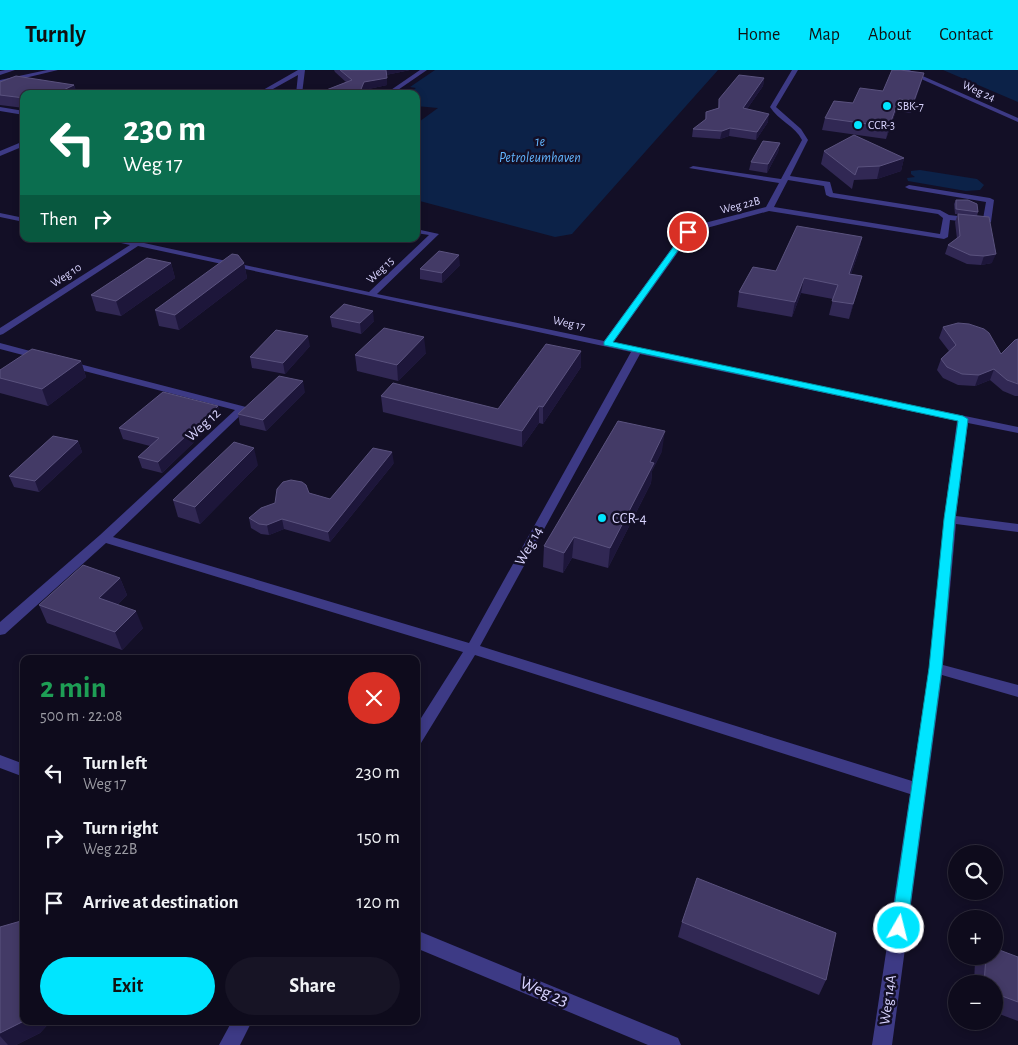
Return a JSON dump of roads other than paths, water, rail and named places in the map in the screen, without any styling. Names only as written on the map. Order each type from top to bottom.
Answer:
[{"type":"lane","points":[[0,73],[12,70]]},
{"type":"lane","points":[[0,82],[55,70]]},
{"type":"lane","points":[[266,90],[301,70]]},
{"type":"lane","points":[[299,90],[301,70]]},
{"type":"lane","points":[[394,90],[424,70]]},
{"type":"lane","name":"Weg 22B","points":[[607,344],[688,232],[700,227],[769,209],[786,180],[805,140],[803,134],[776,113],[773,107],[795,70]]},
{"type":"lane","name":"Weg 24","points":[[904,70],[1018,120]]},
{"type":"lane","points":[[0,109],[20,112]]},
{"type":"lane","points":[[0,154],[20,145]]},
{"type":"lane","points":[[693,168],[827,184],[830,195],[940,212],[947,218],[987,222],[990,200],[909,187]]},
{"type":"lane","points":[[769,209],[944,237],[947,218]]},
{"type":"lane","points":[[0,215],[20,219]]},
{"type":"lane","name":"Weg 15","points":[[371,295],[435,234],[420,232]]},
{"type":"lane","name":"Weg 10","points":[[0,332],[140,242]]},
{"type":"lane","name":"Weg 17","points":[[146,242],[371,295],[1018,430]]},
{"type":"lane","name":"Weg 12","points":[[0,346],[242,409],[104,538],[0,630]]},
{"type":"lane","name":"Weg 14","points":[[420,733],[472,649],[636,351]]},
{"type":"lane","name":"Weg 14A","points":[[882,1045],[936,668],[950,519],[963,419]]},
{"type":"lane","points":[[950,519],[1018,528]]},
{"type":"lane","points":[[104,538],[472,649],[919,790]]},
{"type":"lane","points":[[936,668],[1018,691]]},
{"type":"lane","points":[[0,761],[20,769]]},
{"type":"lane","name":"Weg 23","points":[[420,941],[671,1045]]},
{"type":"lane","points":[[229,1045],[241,1025]]},
{"type":"water","name":"1e Petroleumhaven","points":[[435,70],[718,70],[572,234],[555,237],[420,201],[420,121],[438,108],[420,106],[420,90],[413,90],[416,88],[410,87]]},
{"type":"water","points":[[943,70],[1018,70],[1018,102]]},
{"type":"water","points":[[920,170],[977,179],[984,185],[980,190],[966,191],[908,181],[907,178],[915,177],[911,174],[911,171]]},
{"type":"place","name":"SBK-7","points":[[887,106]]},
{"type":"place","name":"CCR-3","points":[[858,125]]},
{"type":"place","name":"CCR-4","points":[[602,518]]}]
